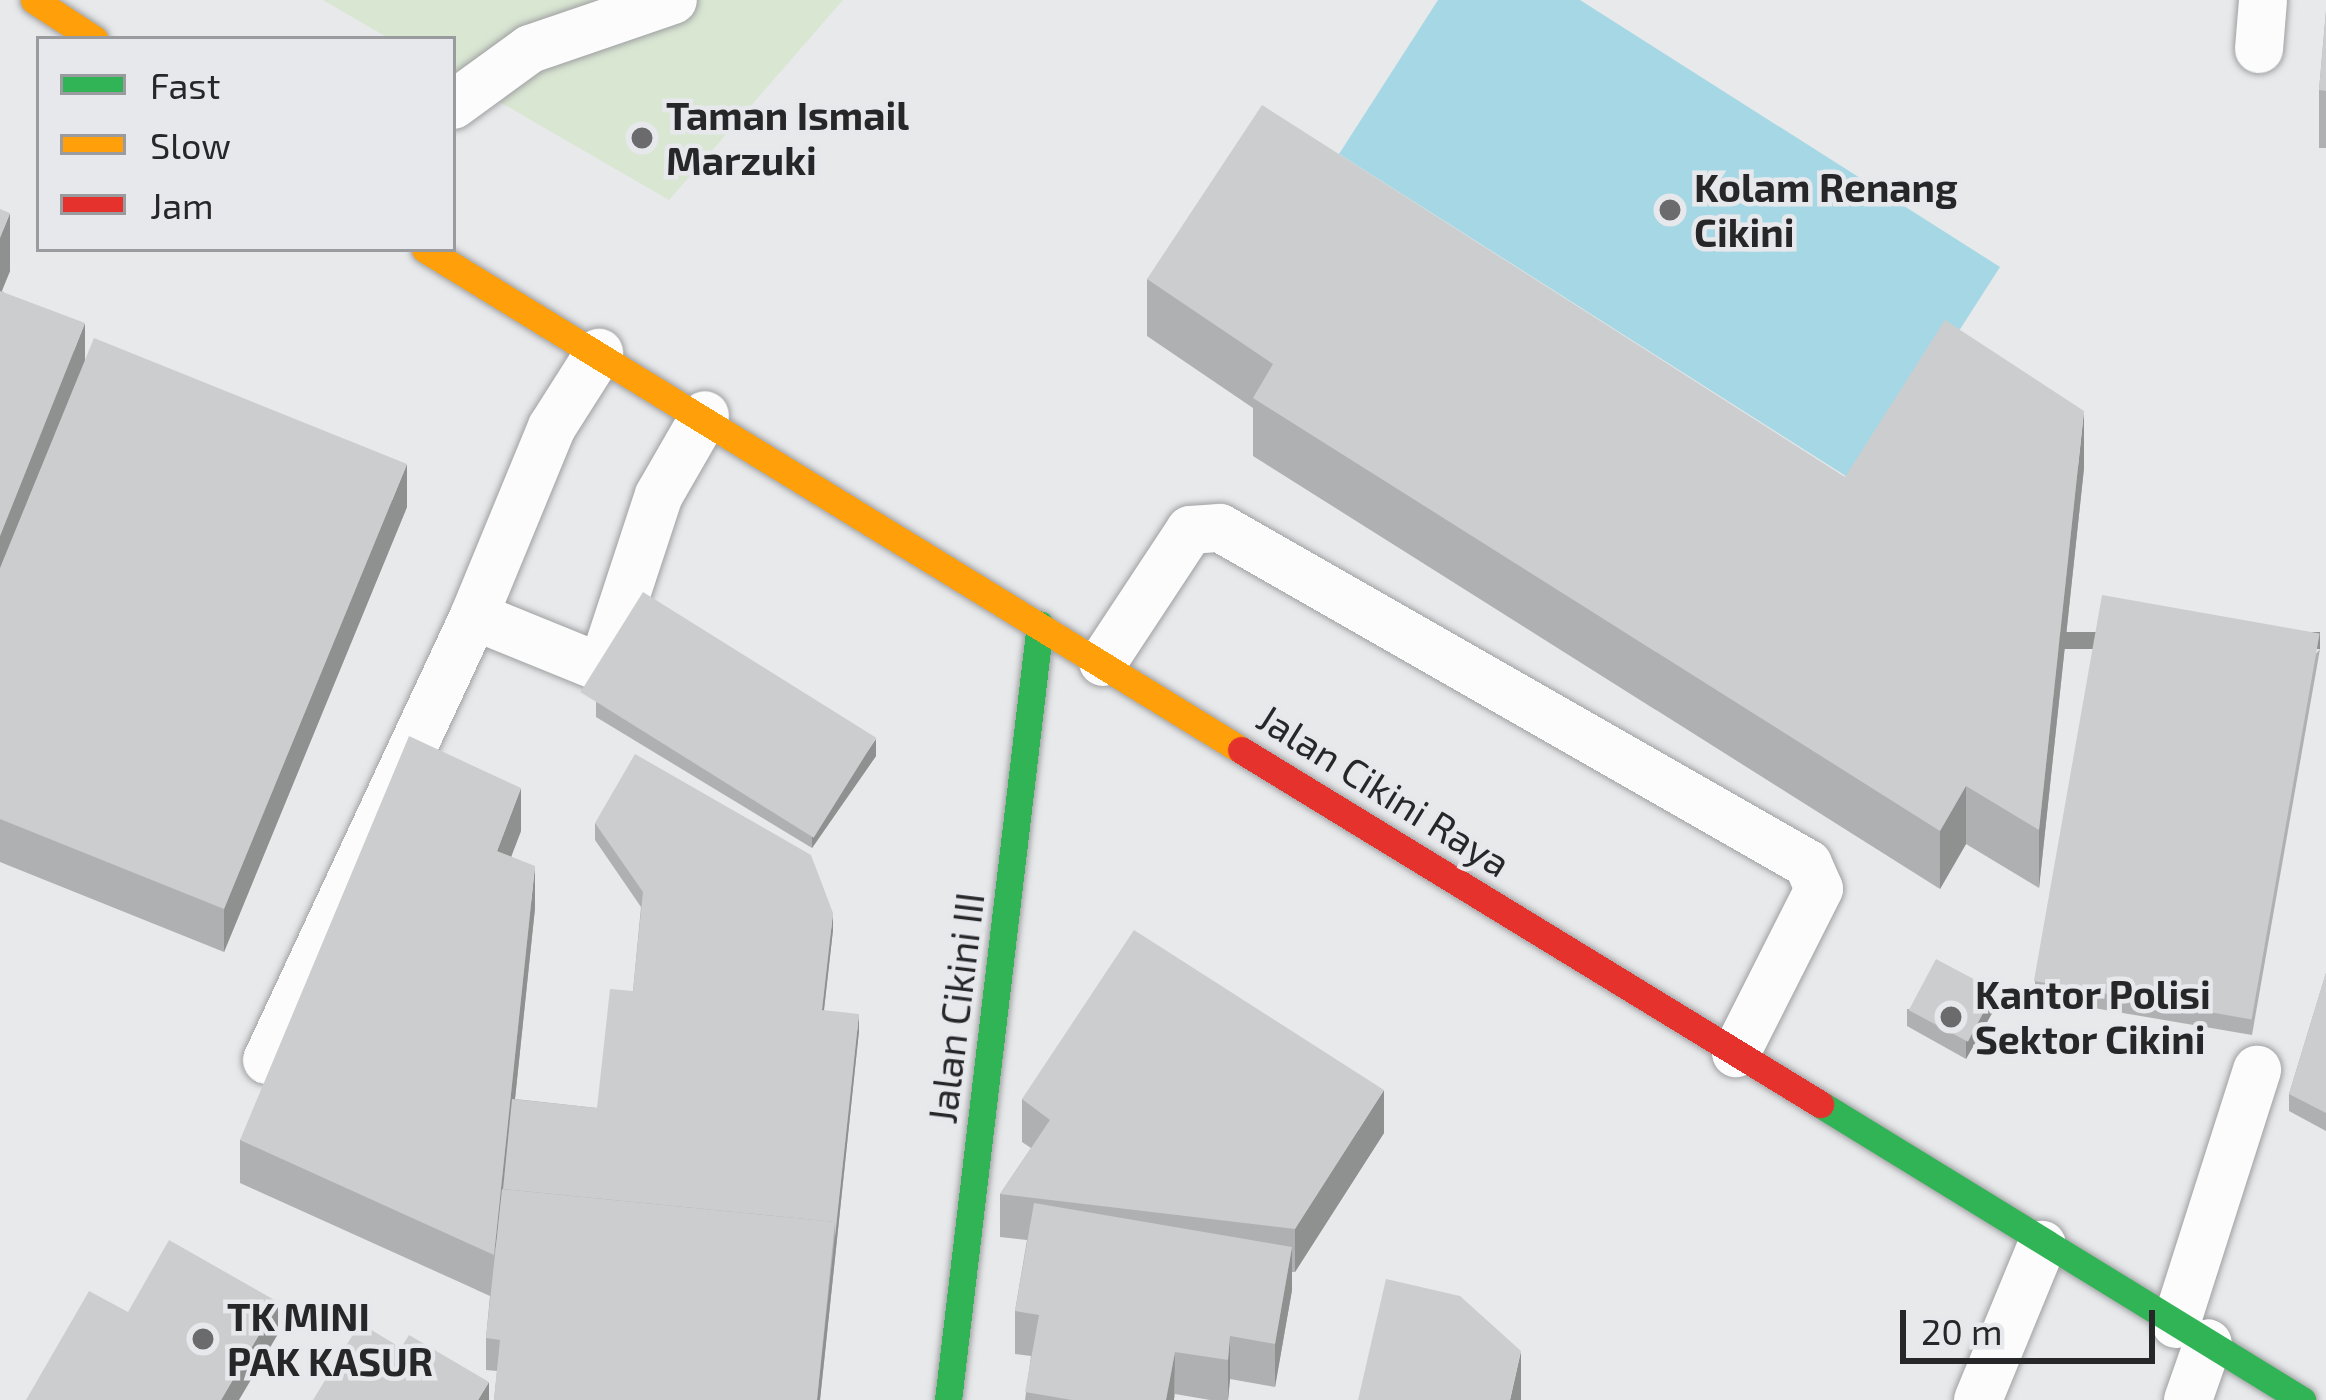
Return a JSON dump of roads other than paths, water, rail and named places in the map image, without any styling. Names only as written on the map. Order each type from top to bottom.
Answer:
[{"type":"main road","points":[[34,0],[89,36]]},
{"type":"main road","name":"Jalan Cikini Raya","points":[[430,252],[705,415],[2042,1245],[2302,1400]]},
{"type":"main road","name":"Jalan Cikini III","points":[[948,1400],[1040,624]]},
{"type":"lane","points":[[456,103],[530,50],[604,17],[674,0]]},
{"type":"lane","points":[[2259,49],[2263,0]]},
{"type":"lane","points":[[268,1060],[474,616],[552,427],[599,353]]},
{"type":"lane","points":[[474,616],[602,668],[659,495],[705,415]]},
{"type":"lane","points":[[1103,662],[1190,530],[1220,528],[1808,864],[1820,889],[1736,1053]]},
{"type":"lane","points":[[2188,1400],[2192,1333],[2257,1070]]},
{"type":"lane","points":[[1978,1400],[2042,1245]]},
{"type":"water","name":"Kolam Renang Cikini","points":[[1438,0],[1580,0],[2000,267],[1860,485],[1339,154]]},
{"type":"place","name":"Taman Ismail Marzuki","points":[[642,138]]},
{"type":"place","name":"Kolam Renang Cikini","points":[[1670,210]]},
{"type":"place","name":"Kantor Polisi Sektor Cikini","points":[[1951,1017]]},
{"type":"place","name":"TK MINI PAK KASUR","points":[[203,1339]]}]
